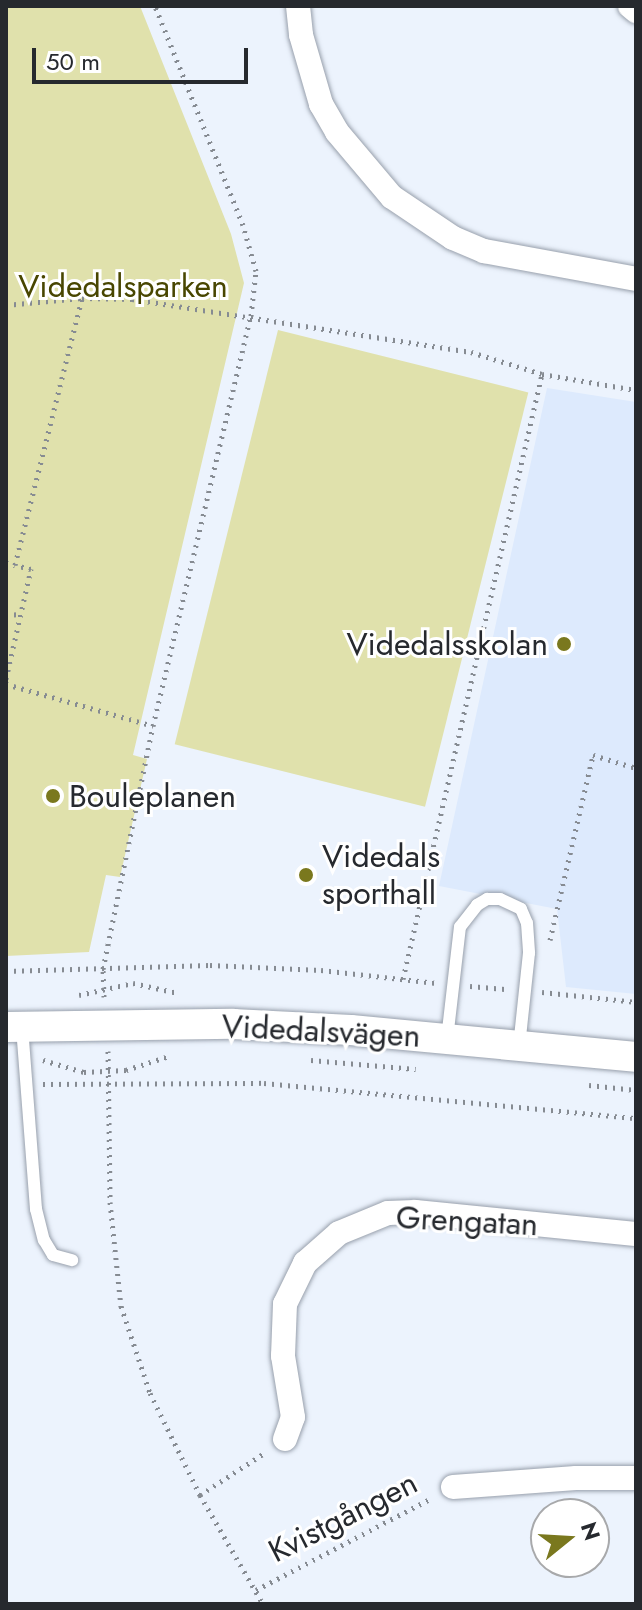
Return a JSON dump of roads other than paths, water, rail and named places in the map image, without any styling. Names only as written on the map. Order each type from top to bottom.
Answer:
[{"type":"street","points":[[298,6],[301,35],[321,104],[337,132],[392,197],[453,238],[484,251],[636,279]]},
{"type":"street","points":[[630,6],[636,11]]},
{"type":"street","name":"Videdalsvägen","points":[[14,1027],[233,1024],[447,1039],[636,1057]]},
{"type":"street","name":"Grengatan","points":[[285,1439],[293,1417],[282,1344],[285,1304],[305,1263],[339,1233],[388,1213],[415,1212],[636,1234]]},
{"type":"street","points":[[453,1487],[576,1478],[636,1478]]},
{"type":"lane","points":[[447,1039],[460,927],[477,905],[487,899],[500,899],[521,909],[527,923],[529,953],[519,1047]]},
{"type":"lane","points":[[14,1027],[26,1060],[29,1084],[36,1209],[44,1240],[53,1255],[72,1260]]},
{"type":"place","name":"Videdalsskolan","points":[[564,644]]},
{"type":"place","name":"Bouleplanen","points":[[53,796]]},
{"type":"place","name":"Videdals sporthall","points":[[306,875]]},
{"type":"park label","name":"Videdalsparken","points":[[123,286]]}]
